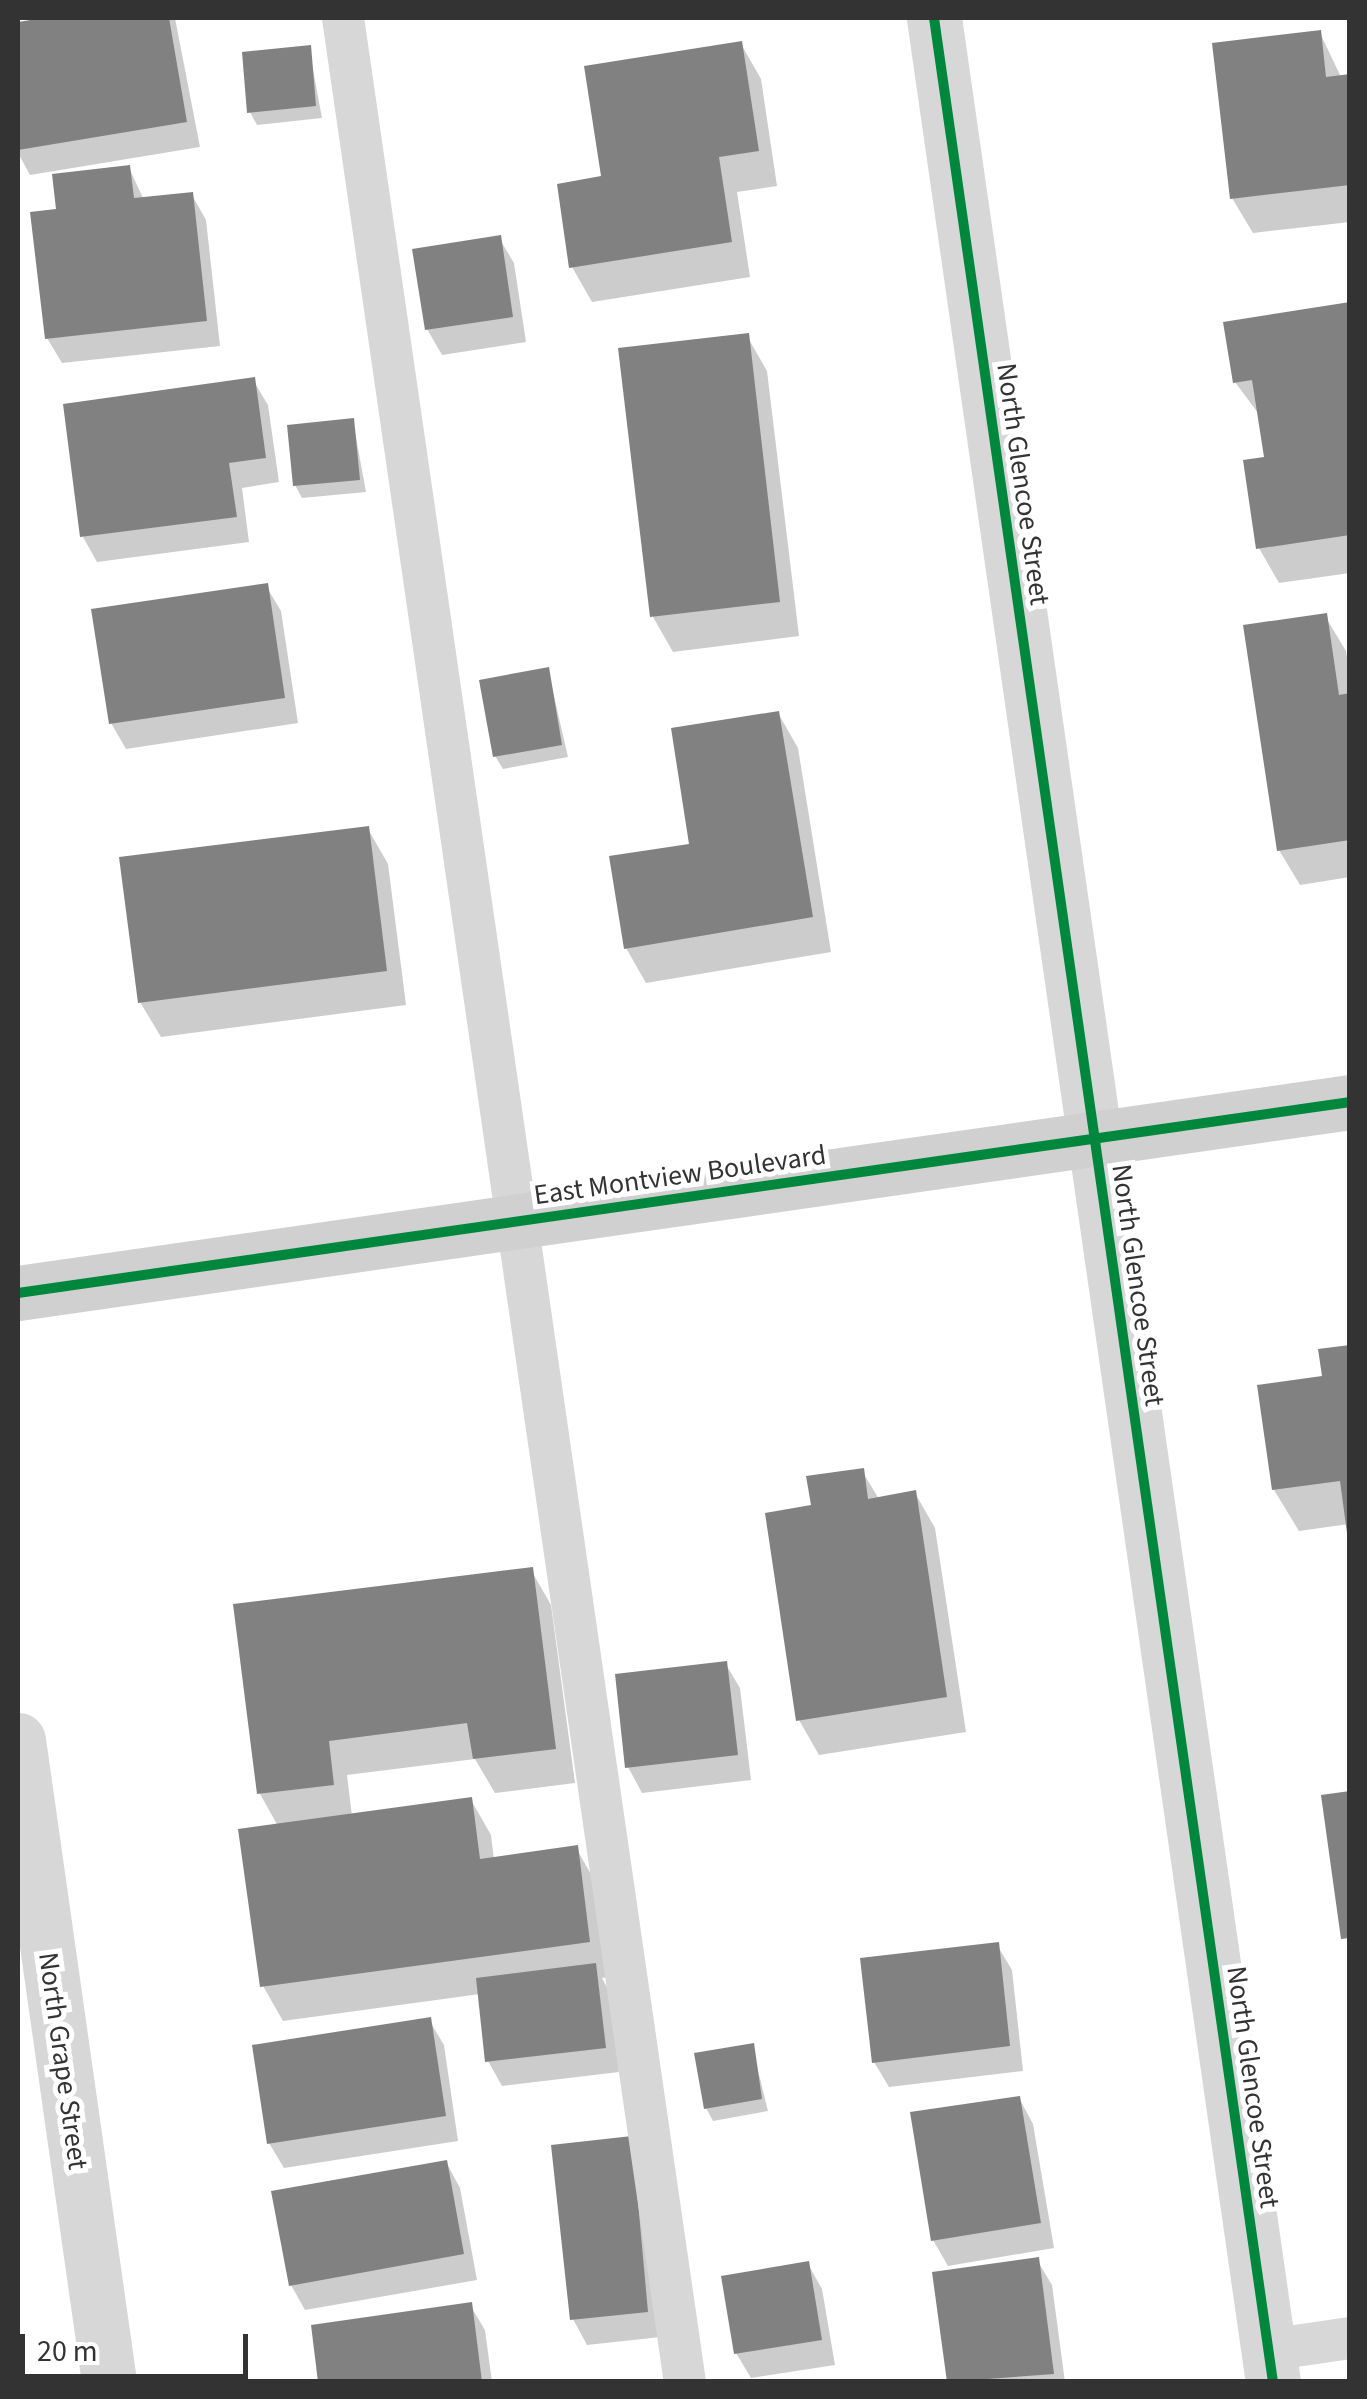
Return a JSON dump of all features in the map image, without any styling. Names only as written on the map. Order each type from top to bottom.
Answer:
[{"type":"street","name":"North Glencoe Street","points":[[934,18],[1270,2366]]},
{"type":"street","name":"East Montview Boulevard","points":[[18,1293],[1350,1102]]},
{"type":"street","name":"North Grape Street","points":[[18,1740],[108,2382]]},
{"type":"lane","points":[[343,18],[684,2382]]},
{"type":"lane","points":[[1270,2366],[1350,2338]]},
{"type":"building","points":[[43,18],[169,18],[187,122],[18,150],[18,22]]},
{"type":"building","points":[[1321,30],[1326,77],[1350,74],[1350,185],[1230,199],[1212,43]]},
{"type":"building","points":[[742,41],[759,151],[719,157],[732,242],[569,268],[557,184],[601,176],[584,66]]},
{"type":"building","points":[[311,45],[316,106],[247,113],[242,52]]},
{"type":"building","points":[[130,165],[134,198],[193,192],[207,321],[45,339],[30,212],[56,209],[52,174]]},
{"type":"building","points":[[501,235],[513,317],[425,330],[412,249]]},
{"type":"building","points":[[1350,302],[1350,535],[1256,549],[1243,460],[1264,457],[1252,380],[1233,383],[1223,322]]},
{"type":"building","points":[[749,333],[780,602],[650,617],[618,348]]},
{"type":"building","points":[[255,377],[266,458],[229,463],[237,517],[80,537],[63,404]]},
{"type":"building","points":[[354,418],[360,480],[293,486],[287,425]]},
{"type":"building","points":[[268,583],[285,698],[109,724],[91,609]]},
{"type":"building","points":[[1327,613],[1339,695],[1350,693],[1350,840],[1277,851],[1243,625]]},
{"type":"building","points":[[549,667],[562,745],[493,757],[479,680]]},
{"type":"building","points":[[779,711],[813,917],[624,949],[609,856],[689,844],[671,728]]},
{"type":"building","points":[[369,826],[387,971],[138,1003],[119,857]]},
{"type":"building","points":[[1350,1345],[1347,1533],[1340,1481],[1272,1490],[1257,1385],[1322,1376],[1318,1349]]},
{"type":"building","points":[[864,1468],[868,1499],[916,1490],[947,1697],[796,1721],[765,1513],[811,1505],[806,1476]]},
{"type":"building","points":[[533,1567],[556,1749],[473,1759],[467,1723],[329,1741],[334,1785],[257,1794],[233,1604]]},
{"type":"building","points":[[727,1661],[738,1755],[625,1768],[615,1674]]},
{"type":"building","points":[[1350,1791],[1350,1938],[1341,1939],[1321,1795]]},
{"type":"building","points":[[472,1797],[480,1859],[578,1845],[590,1942],[260,1987],[238,1829]]},
{"type":"building","points":[[999,1942],[1010,2046],[872,2063],[860,1958]]},
{"type":"building","points":[[596,1963],[606,2048],[485,2062],[476,1978]]},
{"type":"building","points":[[431,2017],[446,2116],[267,2144],[252,2045]]},
{"type":"building","points":[[754,2043],[762,2099],[704,2109],[694,2053]]},
{"type":"building","points":[[1020,2096],[1041,2223],[931,2241],[910,2112]]},
{"type":"building","points":[[632,2136],[648,2312],[570,2320],[551,2145]]},
{"type":"building","points":[[447,2160],[464,2254],[289,2286],[271,2191]]},
{"type":"building","points":[[1039,2257],[1054,2374],[947,2382],[932,2272]]},
{"type":"building","points":[[809,2261],[822,2340],[734,2354],[721,2276]]},
{"type":"building","points":[[472,2302],[482,2382],[318,2382],[311,2325]]},
{"type":"cycle path","points":[[934,18],[1273,2382]]},
{"type":"cycle path","points":[[18,1293],[1350,1102]]}]
